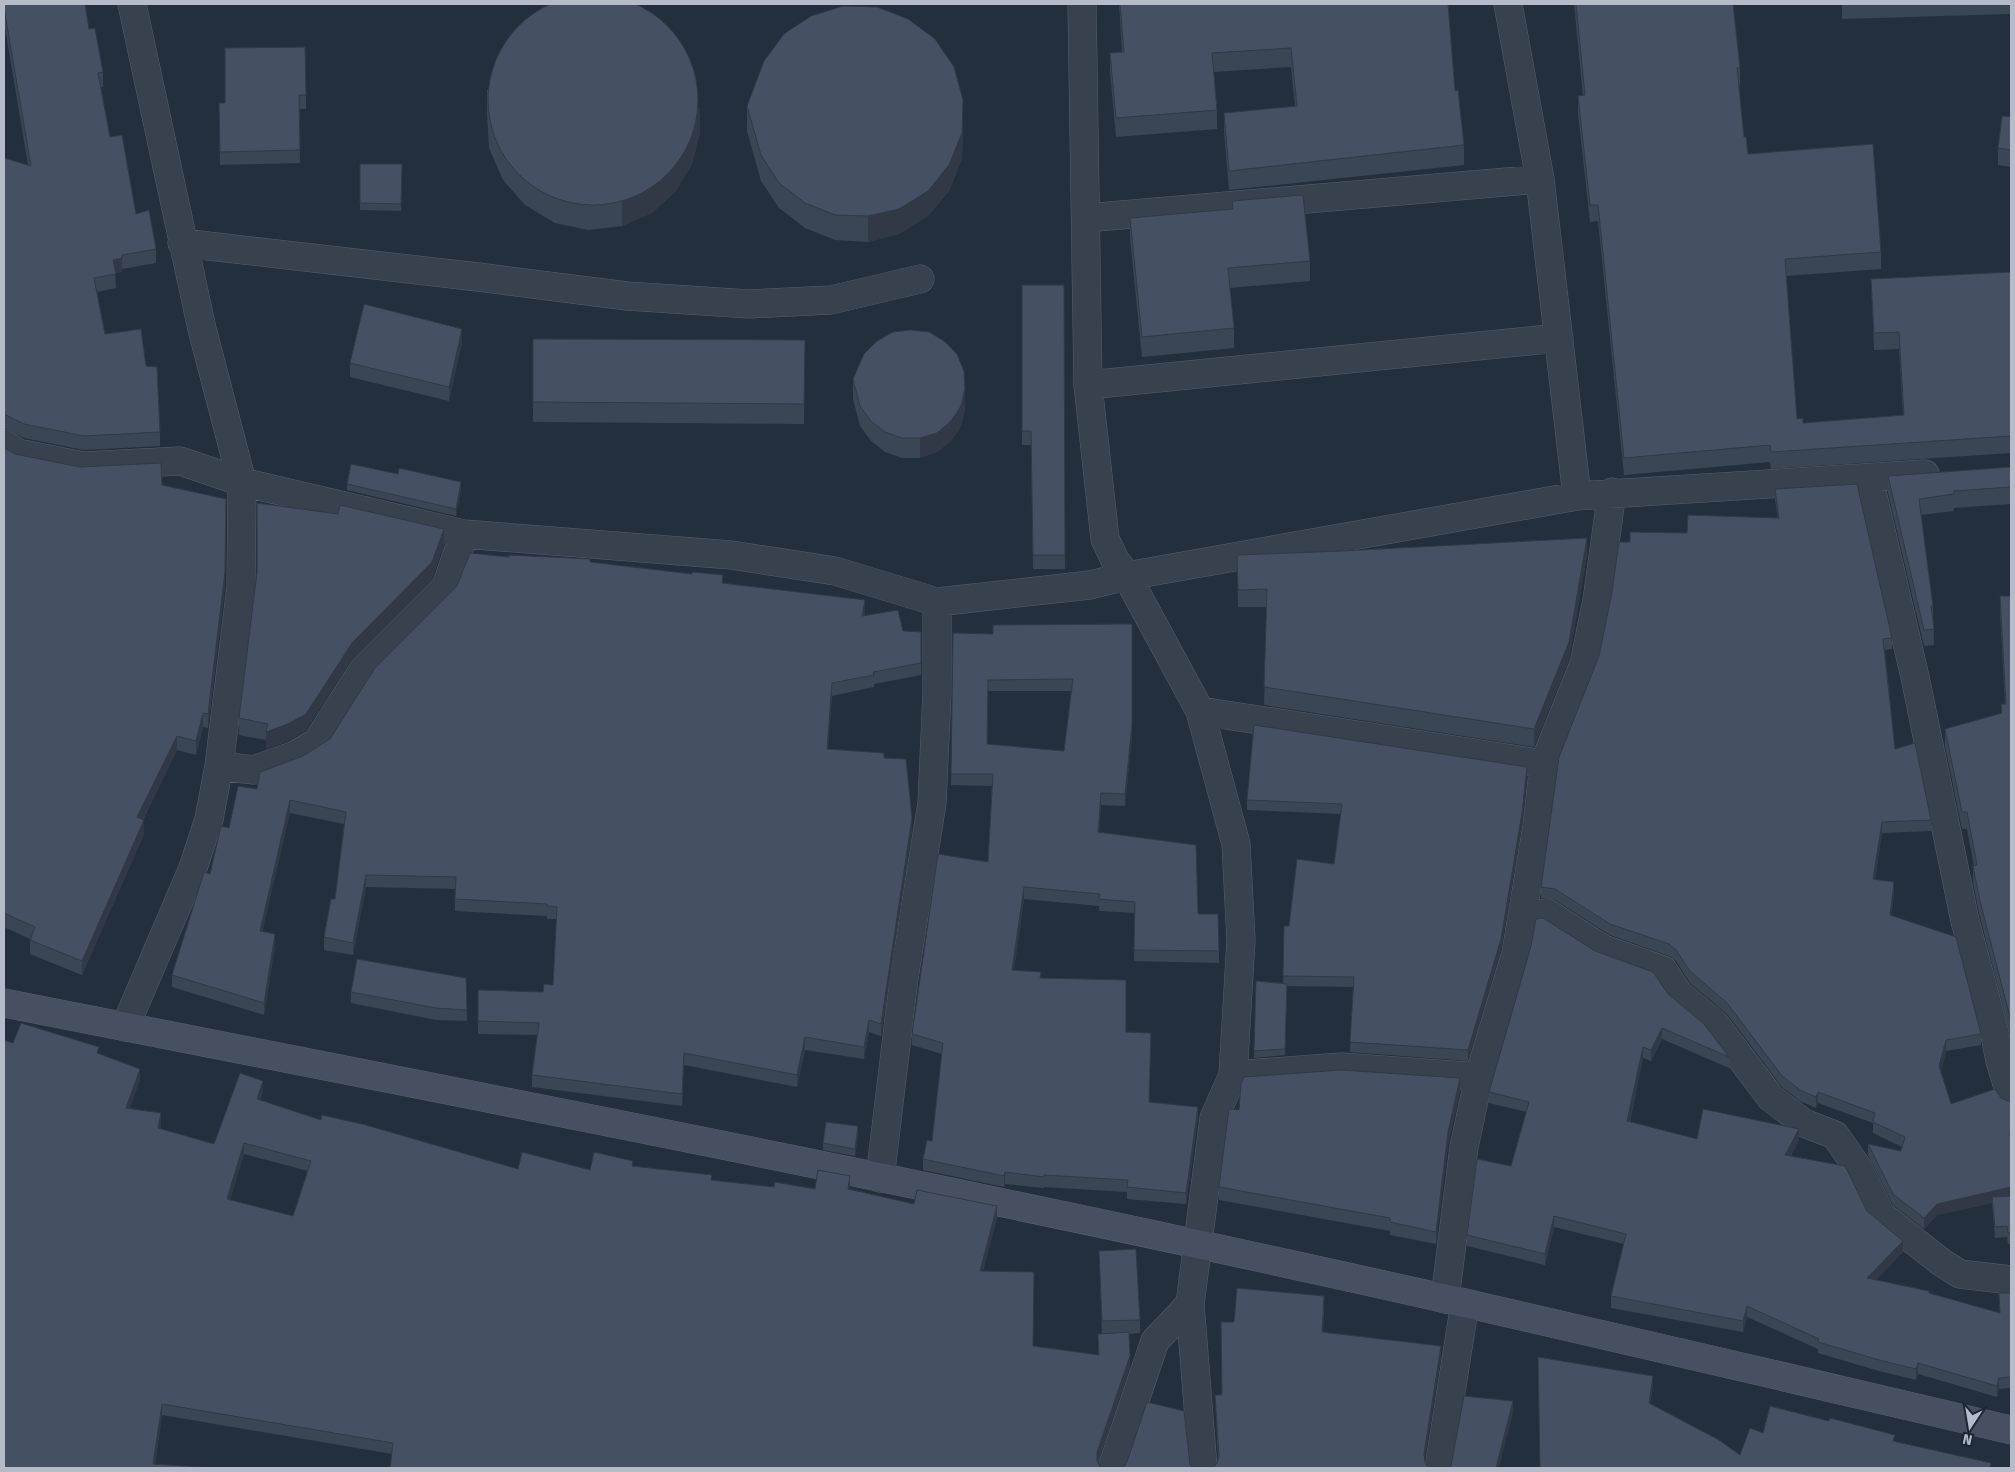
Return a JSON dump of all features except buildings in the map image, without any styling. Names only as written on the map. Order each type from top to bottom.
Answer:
[{"type":"street","points":[[125,1027],[193,868],[209,820],[219,766],[241,587],[242,482],[182,243],[132,4]]},
{"type":"street","points":[[1082,4],[1088,385],[1105,539],[1200,711],[1236,844],[1241,940],[1234,1075],[1214,1118],[1190,1304],[1203,1468]]},
{"type":"street","points":[[1508,4],[1540,179],[1577,496]]},
{"type":"street","points":[[1086,218],[1540,179]]},
{"type":"street","points":[[182,243],[478,276],[627,296],[749,304],[831,300],[920,279]]},
{"type":"street","points":[[1088,385],[1558,338]]},
{"type":"street","points":[[4,444],[18,453],[84,466],[180,462],[242,482],[464,534],[731,555],[835,571],[937,602],[1090,585],[1127,576],[1577,496],[1612,492],[1869,479],[1954,472]]},
{"type":"street","points":[[1869,479],[1916,677],[1965,921],[2003,1029],[2000,1061],[2011,1097]]},
{"type":"street","points":[[1439,1468],[1455,1301],[1464,1146],[1479,1077],[1516,953],[1537,826],[1544,764],[1584,664],[1597,600],[1612,492]]},
{"type":"street","points":[[219,766],[254,770],[295,756],[317,742],[363,670],[446,587],[464,534]]},
{"type":"street","points":[[880,1178],[904,978],[932,803],[937,692],[937,602]]},
{"type":"street","points":[[1200,711],[1544,764]]},
{"type":"street","points":[[1522,916],[1547,913],[1603,949],[1663,970],[1678,993],[1715,1024],[1771,1098],[1804,1123],[1835,1135],[1858,1168],[1881,1215],[1941,1262],[1960,1274],[2011,1280]]},
{"type":"street","points":[[4,1003],[880,1178],[1197,1245],[1455,1301],[2011,1430]]},
{"type":"street","points":[[1234,1075],[1341,1067],[1479,1077]]},
{"type":"street","points":[[1112,1468],[1155,1342],[1190,1304]]}]
